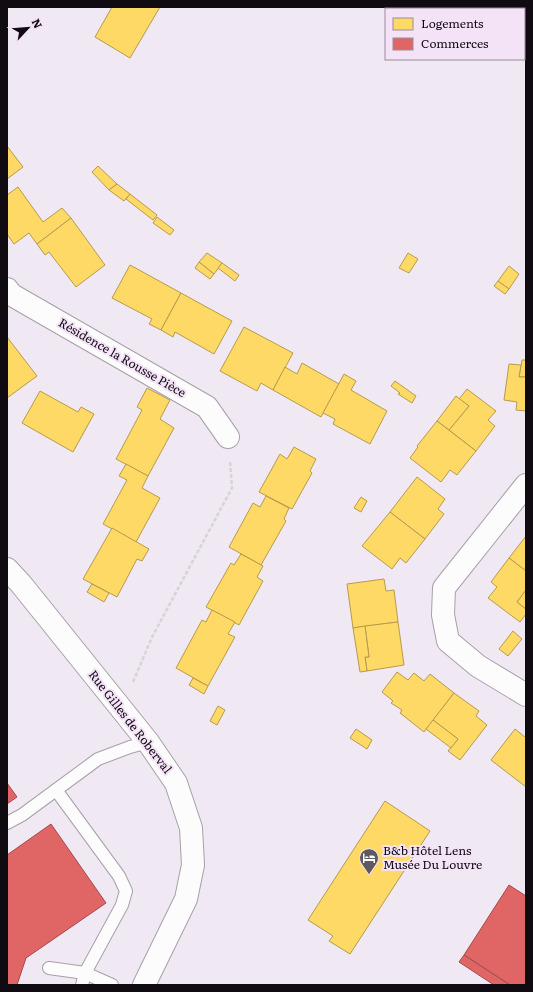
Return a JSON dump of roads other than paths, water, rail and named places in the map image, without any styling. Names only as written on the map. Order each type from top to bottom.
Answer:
[{"type":"street","name":"Résidence la Rousse Pièce","points":[[7,289],[12,295],[207,407],[228,437]]},
{"type":"street","points":[[526,485],[444,588],[443,615],[448,640],[478,666],[526,696]]},
{"type":"street","name":"Rue Gilles de Roberval","points":[[8,571],[148,742],[176,783],[191,828],[193,865],[186,899],[144,985]]},
{"type":"lane","points":[[7,823],[22,815],[98,759],[130,746],[148,742]]},
{"type":"lane","points":[[56,790],[119,876],[126,891],[122,905],[84,979]]},
{"type":"lane","points":[[48,968],[84,979],[112,985]]},
{"type":"place","name":"B&b Hôtel Lens Musée Du Louvre","points":[[369,875]]}]
